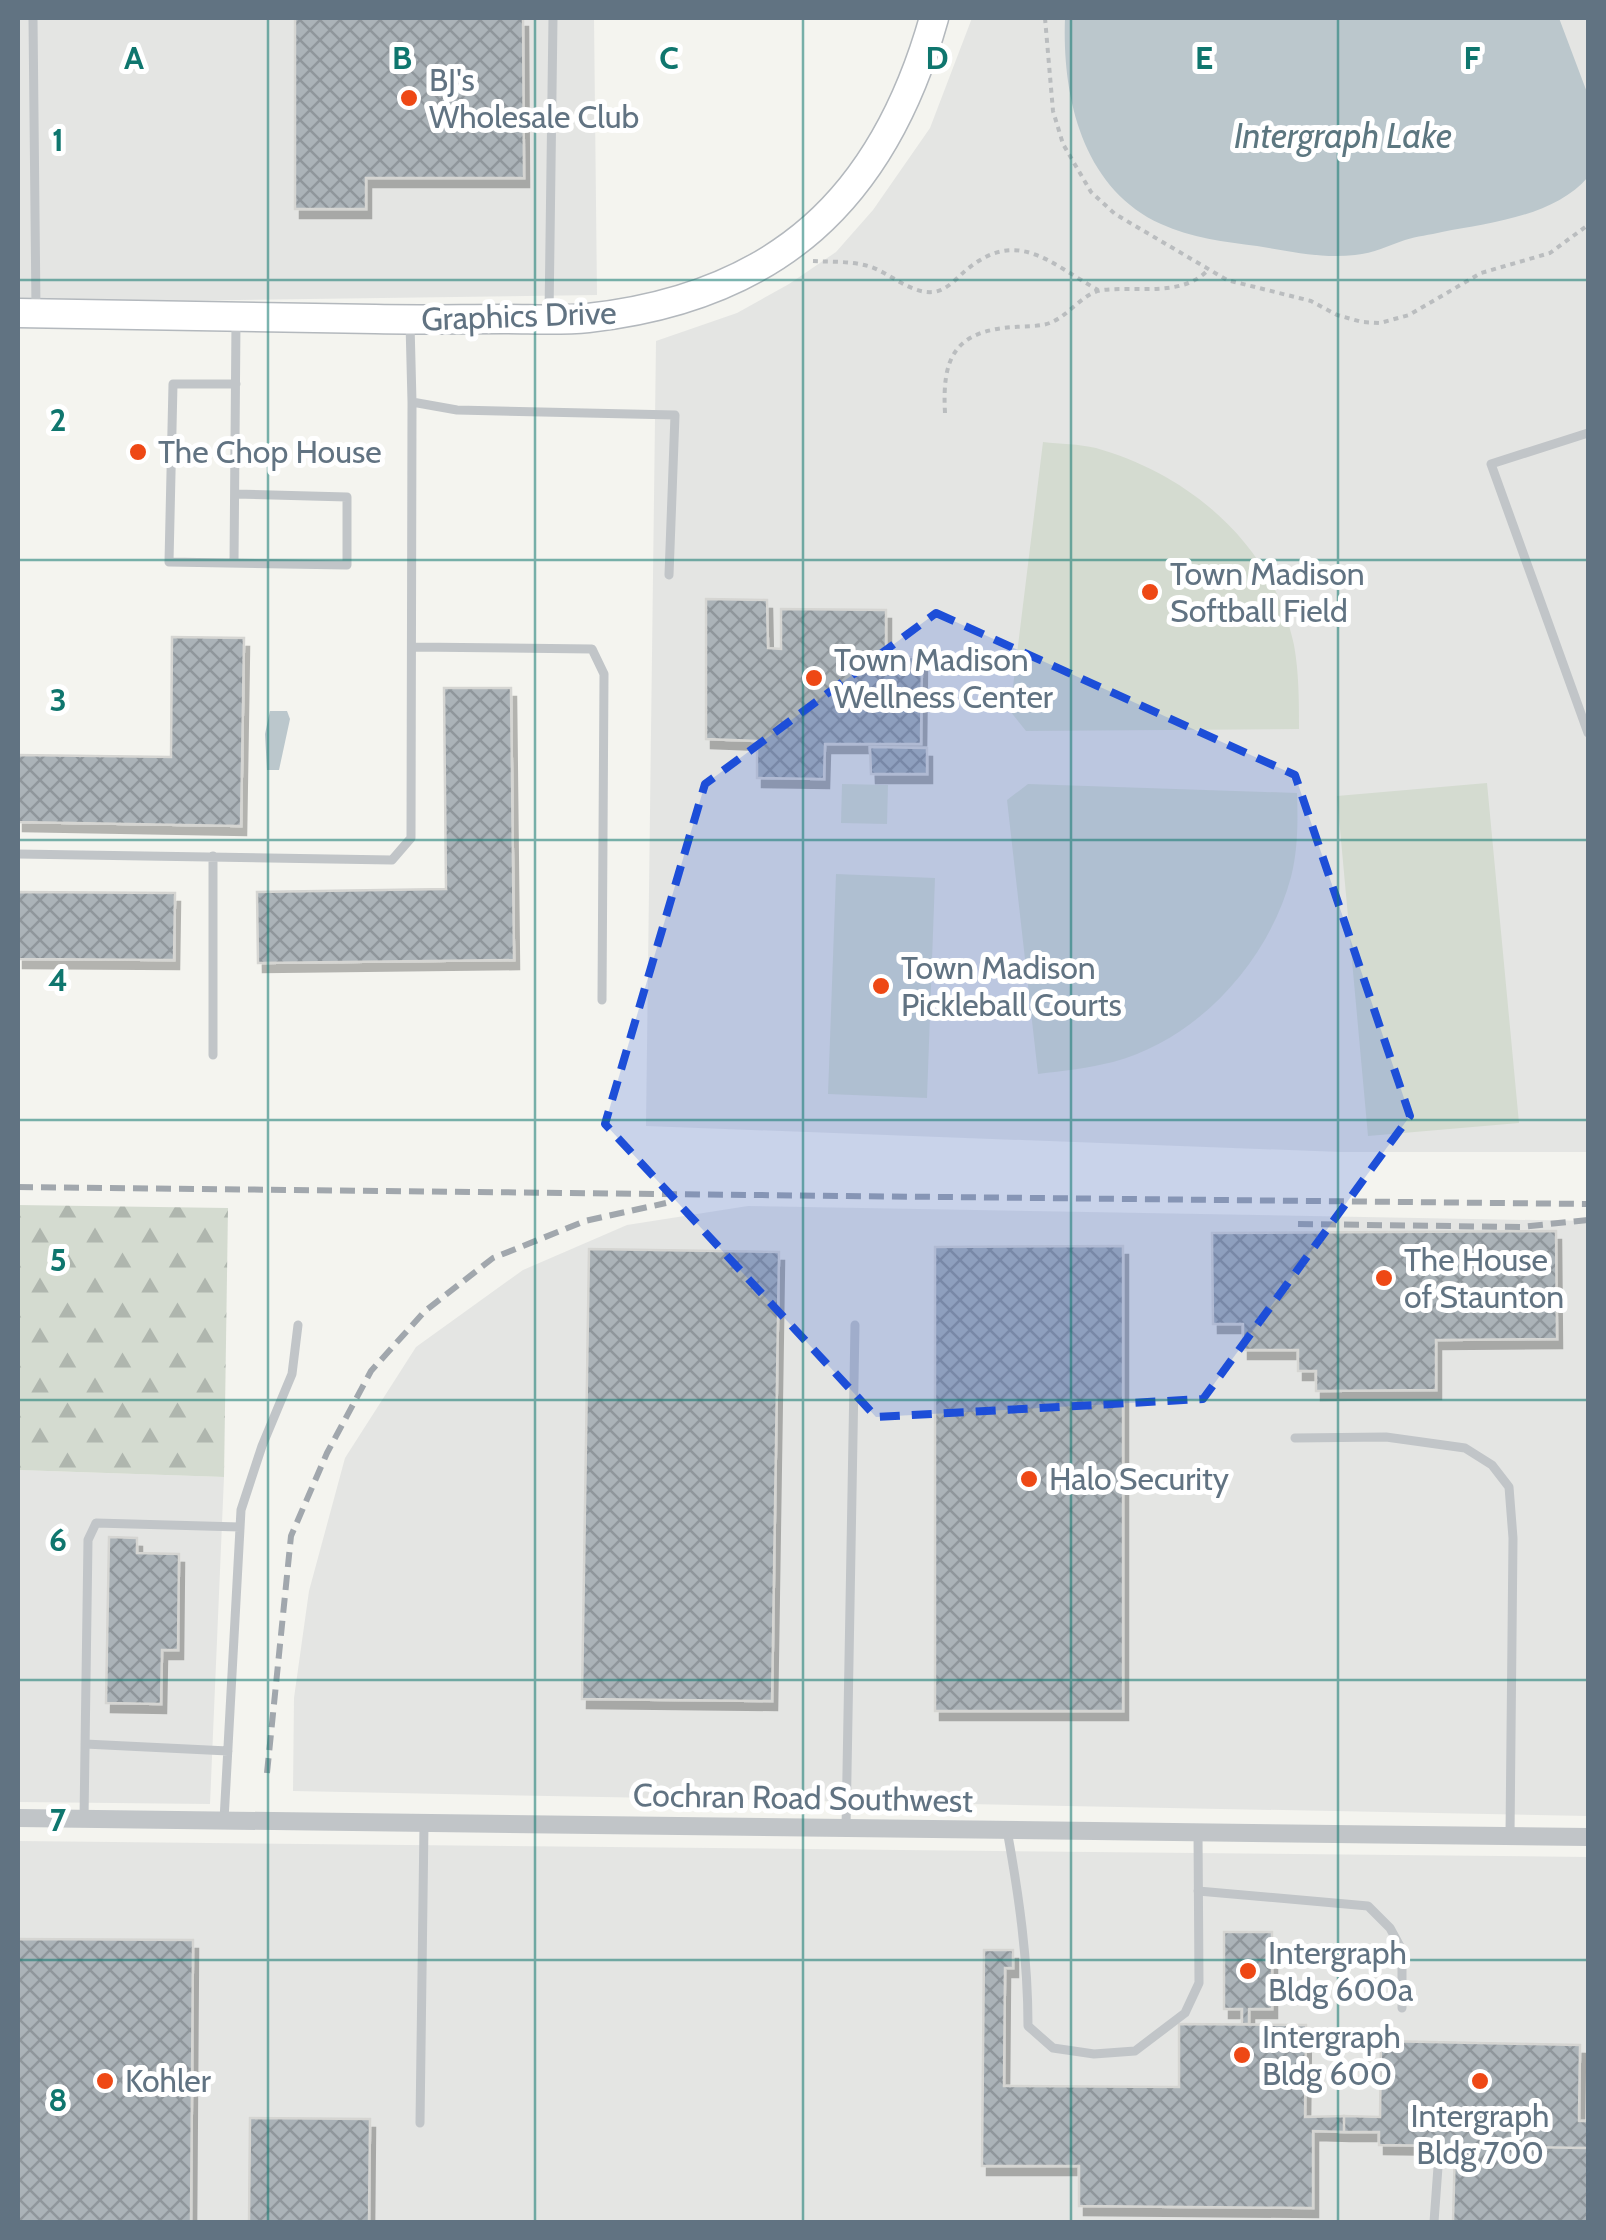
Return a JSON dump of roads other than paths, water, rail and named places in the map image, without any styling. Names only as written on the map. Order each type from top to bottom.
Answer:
[{"type":"street","name":"Graphics Drive","points":[[27,313],[549,320],[620,314],[689,299],[744,277],[786,250],[834,210],[868,168],[892,127],[918,72],[934,18]]},
{"type":"street","name":"Cochran Road Southwest","points":[[18,1818],[1588,1837]]},
{"type":"lane","points":[[27,313],[32,18]]},
{"type":"lane","points":[[549,320],[553,18]]},
{"type":"lane","points":[[234,563],[236,316]]},
{"type":"lane","points":[[18,854],[392,860],[411,838],[410,320]]},
{"type":"lane","points":[[236,384],[172,384],[169,562],[347,565],[347,497],[236,494]]},
{"type":"lane","points":[[412,402],[458,410],[675,416],[670,574]]},
{"type":"lane","points":[[1588,433],[1491,464],[1588,733]]},
{"type":"lane","points":[[413,647],[592,649],[604,674],[602,1000]]},
{"type":"lane","points":[[213,856],[213,1055]]},
{"type":"lane","points":[[224,1820],[241,1510],[292,1374],[298,1325]]},
{"type":"lane","points":[[846,1828],[855,1325]]},
{"type":"lane","points":[[1294,1438],[1386,1437],[1465,1448],[1492,1466],[1509,1487],[1513,1538],[1510,1835]]},
{"type":"lane","points":[[84,1819],[88,1540],[96,1523],[240,1527]]},
{"type":"lane","points":[[85,1744],[228,1750]]},
{"type":"lane","points":[[420,2122],[424,1824]]},
{"type":"lane","points":[[1006,1830],[1022,1913],[1028,2026],[1053,2048],[1094,2054],[1135,2051],[1185,2012],[1199,1983],[1198,1831]]},
{"type":"lane","points":[[1198,1891],[1368,1906],[1390,1928],[1402,1950],[1402,2008]]},
{"type":"lane","points":[[1434,2222],[1438,2168]]},
{"type":"water","name":"Intergraph Lake","points":[[1065,18],[1559,18],[1588,95],[1588,177],[1558,201],[1521,216],[1414,237],[1355,255],[1306,254],[1184,233],[1134,208],[1112,188],[1095,164],[1073,108]]},
{"type":"water","points":[[270,711],[287,711],[290,719],[279,770],[267,770],[265,734]]},
{"type":"railway","points":[[18,1187],[1588,1204]]},
{"type":"railway","points":[[267,1773],[291,1536],[327,1453],[371,1371],[425,1311],[493,1258],[585,1221],[666,1203]]},
{"type":"railway","points":[[1298,1224],[1520,1227],[1588,1220]]},
{"type":"place","name":"BJ's Wholesale Club","points":[[409,98]]},
{"type":"place","name":"The Chop House","points":[[138,452]]},
{"type":"place","name":"Town Madison Softball Field","points":[[1150,592]]},
{"type":"place","name":"Town Madison Wellness Center","points":[[814,678]]},
{"type":"place","name":"Town Madison Pickleball Courts","points":[[881,986]]},
{"type":"place","name":"The House of Staunton","points":[[1384,1278]]},
{"type":"place","name":"Halo Security","points":[[1029,1479]]},
{"type":"place","name":"Intergraph Bldg 600a","points":[[1248,1971]]},
{"type":"place","name":"Intergraph Bldg 600","points":[[1242,2055]]},
{"type":"place","name":"Kohler","points":[[105,2081]]},
{"type":"place","name":"Intergraph Bldg 700","points":[[1480,2081]]}]
